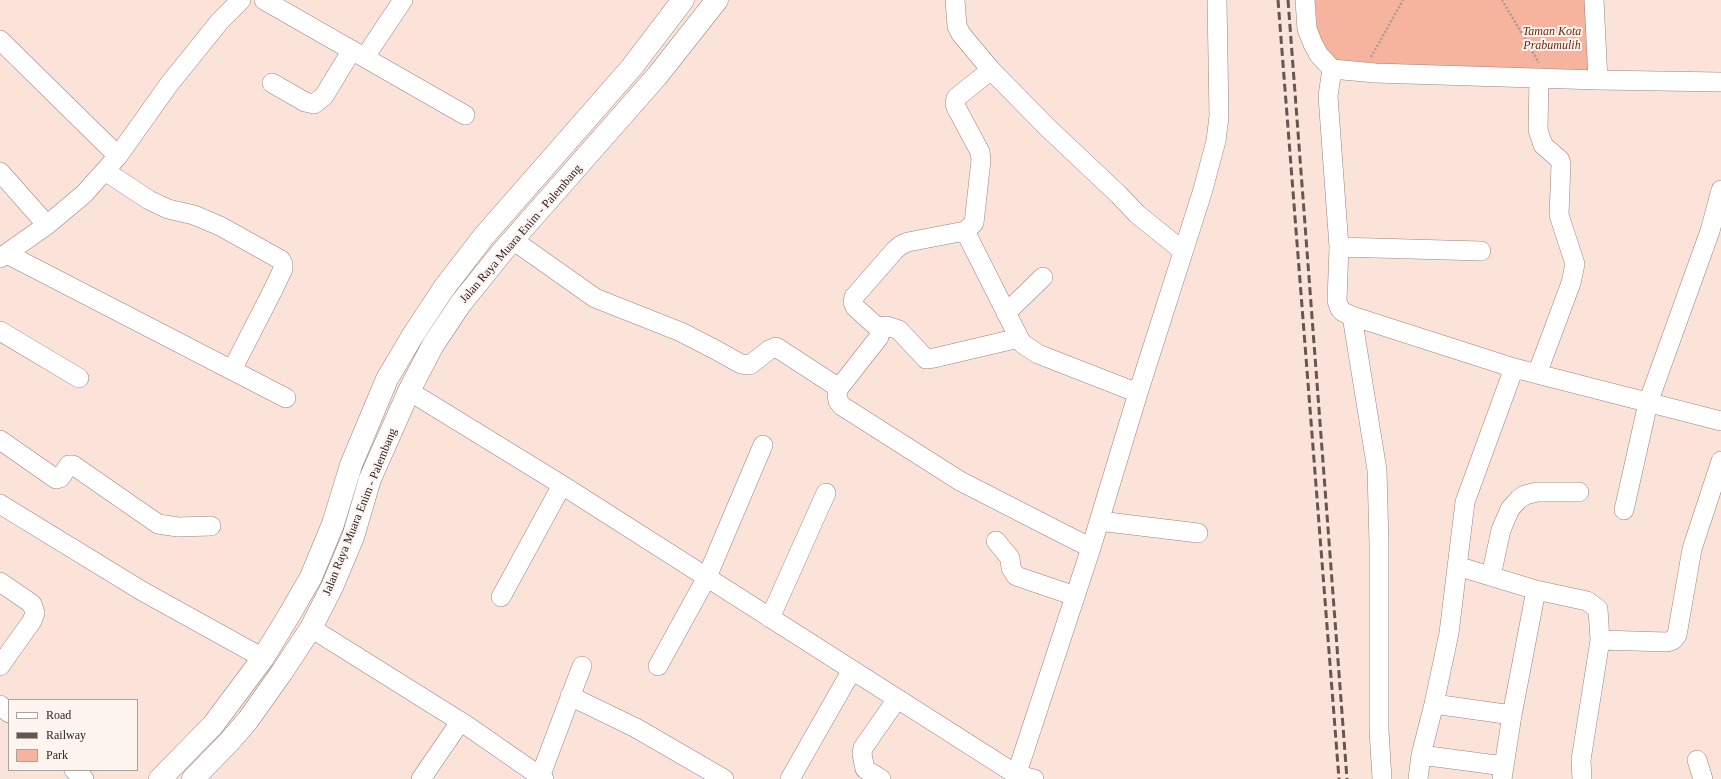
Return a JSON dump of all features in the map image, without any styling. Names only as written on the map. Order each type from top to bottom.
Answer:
[{"type":"main road","name":"Jalan Raya Muara Enim - Palembang","points":[[193,779],[248,720],[282,672],[310,628],[332,587],[352,537],[370,479],[409,391],[433,345],[461,303],[513,240],[657,76],[717,0]]},
{"type":"main road","name":"Jalan Raya Muara Enim - Palembang","points":[[160,779],[213,725],[263,658],[292,612],[311,577],[333,524],[351,465],[384,386],[413,335],[444,288],[484,236],[613,90],[679,1]]},
{"type":"street","points":[[241,0],[220,22],[170,83],[118,156],[84,194],[47,225],[3,256],[286,398]]},
{"type":"street","points":[[264,0],[465,114]]},
{"type":"street","points":[[272,83],[305,102],[314,104],[324,96],[403,0]]},
{"type":"street","points":[[955,0],[957,26],[961,34],[991,70],[1048,128],[1137,214],[1183,251]]},
{"type":"street","points":[[409,391],[562,485],[1022,778],[1075,596],[1202,193],[1216,141],[1219,116],[1217,0]]},
{"type":"street","points":[[1305,0],[1307,28],[1313,44],[1332,69],[1362,72],[1544,79],[1721,82]]},
{"type":"street","points":[[1594,0],[1598,80]]},
{"type":"street","points":[[0,40],[118,156]]},
{"type":"street","points":[[1332,69],[1328,96],[1339,247],[1337,301],[1340,309],[1352,316],[1514,368],[1721,421]]},
{"type":"street","points":[[991,70],[956,98],[955,104],[977,145],[981,160],[974,223],[964,231],[908,242],[895,250],[854,297],[853,302],[855,307],[877,327],[880,332],[879,337],[839,388],[837,394],[838,401],[842,406],[960,481],[1091,548]]},
{"type":"street","points":[[1537,374],[1571,284],[1575,264],[1559,215],[1560,160],[1543,146],[1538,130],[1544,79]]},
{"type":"street","points":[[105,171],[149,200],[168,209],[194,215],[220,226],[280,260],[283,264],[283,269],[272,292],[232,370]]},
{"type":"street","points":[[0,172],[47,225]]},
{"type":"street","points":[[1624,510],[1648,403],[1710,231],[1721,190]]},
{"type":"street","points":[[964,231],[1019,338],[1029,349],[1038,354],[1138,393]]},
{"type":"street","points":[[513,240],[595,298],[681,332],[741,364],[750,365],[776,346],[839,388]]},
{"type":"street","points":[[1339,247],[1481,251]]},
{"type":"street","points":[[1006,313],[1043,277]]},
{"type":"street","points":[[1352,316],[1377,470],[1379,543],[1379,730],[1382,779]]},
{"type":"street","points":[[877,327],[887,326],[899,330],[926,359],[1019,338]]},
{"type":"street","points":[[0,331],[79,378]]},
{"type":"street","points":[[1418,779],[1421,755],[1434,704],[1449,633],[1465,502],[1514,368]]},
{"type":"street","points":[[0,440],[56,479],[60,478],[69,465],[74,465],[158,524],[178,527],[211,526]]},
{"type":"street","points":[[658,666],[707,577],[763,445]]},
{"type":"street","points":[[1600,640],[1667,642],[1673,640],[1677,635],[1692,549],[1721,460]]},
{"type":"street","points":[[501,597],[562,485]]},
{"type":"street","points":[[1491,576],[1501,530],[1510,509],[1519,498],[1537,492],[1578,492]]},
{"type":"street","points":[[770,618],[826,493]]},
{"type":"street","points":[[0,504],[142,591],[263,658]]},
{"type":"street","points":[[1099,521],[1198,533]]},
{"type":"street","points":[[996,541],[1010,558],[1011,568],[1016,576],[1075,596]]},
{"type":"street","points":[[1457,566],[1536,590],[1587,601],[1598,609],[1600,640],[1581,760],[1582,779]]},
{"type":"street","points":[[0,582],[32,604],[35,613],[26,631],[0,666]]},
{"type":"street","points":[[1421,755],[1503,773],[1512,715],[1536,590]]},
{"type":"street","points":[[310,628],[460,722],[542,778],[570,696],[582,666]]},
{"type":"street","points":[[790,779],[852,670]]},
{"type":"street","points":[[570,696],[636,728],[719,778]]},
{"type":"street","points":[[881,779],[866,769],[862,754],[863,748],[897,699]]},
{"type":"street","points":[[1434,704],[1512,715]]},
{"type":"street","points":[[0,705],[8,712]]},
{"type":"street","points":[[421,779],[460,722]]},
{"type":"street","points":[[1697,760],[1703,779]]},
{"type":"street","points":[[75,771],[84,779]]},
{"type":"path","points":[[1362,72],[1403,0]]},
{"type":"path","points":[[1502,0],[1544,79]]},
{"type":"green space","name":"Taman Kota Prabumulih","points":[[1315,0],[1593,0],[1595,78],[1341,68],[1324,49],[1317,28]]},
{"type":"railway","points":[[1278,0],[1339,779]]},
{"type":"railway","points":[[1288,0],[1347,779]]}]
